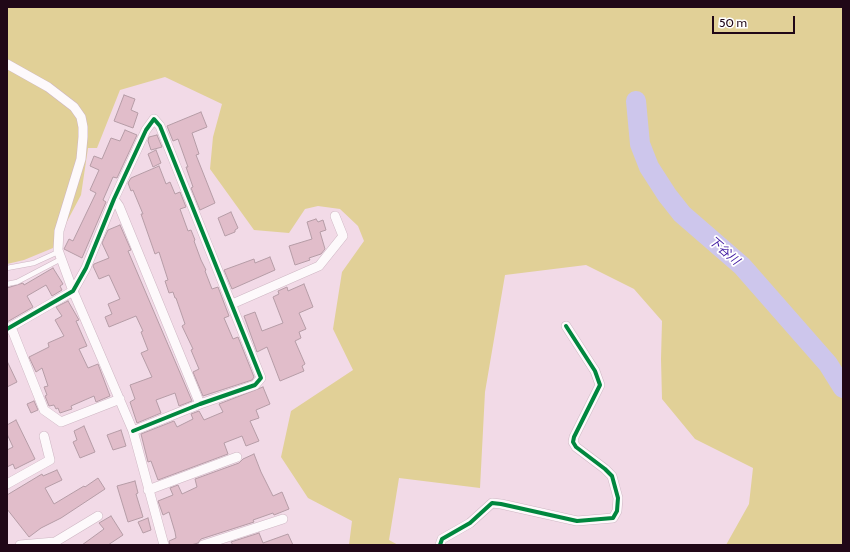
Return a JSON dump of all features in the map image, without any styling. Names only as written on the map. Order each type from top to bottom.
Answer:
[{"type":"street","points":[[7,64],[48,87],[74,107],[81,117],[83,127],[81,159],[59,231],[60,256],[73,291],[133,431],[164,545]]},
{"type":"street","points":[[120,399],[62,422],[44,410],[9,328],[73,291],[86,268],[114,199],[146,130],[154,119],[160,126],[232,304],[260,378],[255,385],[200,404],[133,431]]},
{"type":"street","points":[[114,199],[119,206],[200,404]]},
{"type":"street","points":[[232,304],[319,266],[343,236],[335,216]]},
{"type":"street","points":[[440,545],[442,539],[470,523],[492,503],[577,521],[614,518],[618,498],[612,476],[576,447],[573,442],[574,437],[600,386],[596,371],[566,326]]},
{"type":"street","points":[[7,484],[50,460],[44,436]]},
{"type":"street","points":[[148,490],[237,458]]},
{"type":"street","points":[[20,545],[55,542],[98,516]]},
{"type":"street","points":[[204,545],[283,519]]},
{"type":"lane","points":[[7,268],[60,256]]},
{"type":"lane","points":[[7,284],[17,282],[60,256]]},
{"type":"shaded area","points":[[7,7],[843,7],[843,545],[726,545],[749,504],[753,468],[695,439],[662,399],[662,321],[634,289],[586,265],[505,275],[485,392],[480,488],[399,478],[389,540],[398,545],[349,545],[352,521],[308,498],[281,457],[291,411],[353,370],[333,329],[342,272],[364,241],[358,226],[340,209],[318,206],[305,209],[289,233],[254,230],[210,169],[213,137],[222,104],[165,77],[120,90],[97,148],[88,148],[81,195],[53,248],[24,260],[7,264]]},
{"type":"building","points":[[124,95],[135,99],[131,110],[138,113],[133,128],[114,121]]},
{"type":"building","points":[[201,112],[207,127],[192,133],[199,154],[196,155],[215,203],[200,210],[191,188],[193,187],[186,167],[188,167],[178,139],[173,141],[167,126]]},
{"type":"building","points":[[125,130],[137,135],[117,178],[113,177],[103,200],[106,202],[82,258],[64,249],[69,239],[73,241],[96,193],[90,190],[99,170],[90,166],[94,156],[102,159],[111,138],[120,141]]},
{"type":"building","points":[[157,135],[162,147],[151,150],[148,141],[149,137]]},
{"type":"building","points":[[156,150],[161,163],[153,167],[148,154]]},
{"type":"building","points":[[159,166],[166,184],[170,182],[175,194],[180,192],[186,207],[180,209],[188,231],[191,230],[212,289],[218,287],[229,316],[224,318],[233,339],[238,337],[254,377],[252,380],[203,396],[193,372],[199,369],[191,350],[193,349],[182,326],[185,324],[176,298],[173,292],[169,293],[165,281],[168,280],[159,252],[155,254],[141,214],[143,214],[133,190],[131,191],[128,183],[131,178]]},
{"type":"building","points":[[231,212],[238,228],[235,232],[225,236],[218,218]]},
{"type":"building","points":[[316,219],[318,222],[323,220],[326,230],[320,232],[325,249],[321,254],[309,258],[310,260],[295,265],[289,246],[312,239],[307,222]]},
{"type":"building","points":[[120,225],[131,250],[128,251],[192,401],[179,406],[175,393],[156,400],[161,413],[137,423],[130,402],[135,399],[130,385],[152,377],[141,353],[148,350],[141,332],[143,331],[136,316],[109,327],[105,317],[112,314],[108,304],[120,299],[109,275],[99,279],[93,266],[94,264],[109,258],[102,243],[108,230]]},
{"type":"building","points":[[270,257],[275,270],[232,289],[224,270],[254,259],[255,263]]},
{"type":"building","points":[[53,268],[63,284],[60,286],[62,290],[52,296],[46,285],[27,296],[33,307],[7,322],[7,288],[23,283],[24,285]]},
{"type":"building","points":[[304,284],[313,307],[299,313],[306,329],[299,332],[301,338],[295,341],[305,364],[302,366],[304,371],[280,381],[267,347],[257,352],[244,316],[255,312],[262,331],[283,323],[273,297],[279,294],[278,291],[287,287],[288,291]]},
{"type":"building","points":[[68,301],[79,320],[76,321],[87,346],[79,349],[88,368],[98,364],[110,396],[96,402],[94,396],[71,406],[72,409],[60,413],[58,408],[56,409],[54,405],[49,406],[45,396],[47,395],[44,387],[48,386],[42,368],[36,372],[29,357],[49,347],[48,343],[64,336],[55,320],[62,316],[56,307]]},
{"type":"building","points":[[7,361],[17,382],[7,387]]},
{"type":"building","points":[[263,387],[270,404],[256,410],[259,418],[250,421],[259,441],[246,446],[242,436],[224,443],[228,454],[158,480],[151,461],[148,462],[141,434],[174,421],[177,427],[193,419],[191,414],[199,411],[204,420],[223,412],[219,404]]},
{"type":"building","points":[[34,401],[38,410],[31,413],[27,404]]},
{"type":"building","points":[[16,420],[35,459],[15,469],[13,464],[7,467],[7,450],[13,447],[7,434],[7,425]]},
{"type":"building","points":[[84,426],[95,452],[80,458],[73,442],[77,440],[74,431]]},
{"type":"building","points":[[121,430],[126,446],[113,450],[107,435]]},
{"type":"building","points":[[254,454],[273,496],[282,492],[289,509],[274,515],[273,513],[253,520],[254,522],[201,539],[198,543],[191,545],[170,545],[169,541],[176,538],[175,532],[169,512],[163,515],[158,501],[173,495],[170,488],[178,485],[182,494],[197,487],[195,479],[239,463],[243,459]]},
{"type":"building","points":[[57,470],[62,480],[45,488],[54,504],[98,478],[105,489],[61,518],[41,528],[29,537],[7,509],[7,495],[42,474],[43,476]]},
{"type":"building","points":[[135,481],[138,493],[136,494],[143,517],[128,522],[117,486]]},
{"type":"building","points":[[111,516],[123,535],[108,545],[82,545],[104,529],[99,523]]},
{"type":"building","points":[[148,518],[151,530],[143,533],[138,522]]},
{"type":"building","points":[[259,533],[263,543],[288,534],[293,545],[233,545],[231,542]]},
{"type":"waterway","name":"下谷川","points":[[636,101],[640,144],[649,167],[667,195],[682,214],[742,266],[828,364],[843,388]]},
{"type":"cycle path","points":[[7,329],[73,291],[86,268],[114,199],[146,130],[154,119],[160,126],[261,378],[255,385],[200,404],[133,431]]},
{"type":"cycle path","points":[[440,545],[442,539],[470,523],[492,503],[577,521],[613,518],[617,511],[618,498],[612,476],[576,447],[573,442],[574,437],[600,385],[595,371],[566,326]]}]
